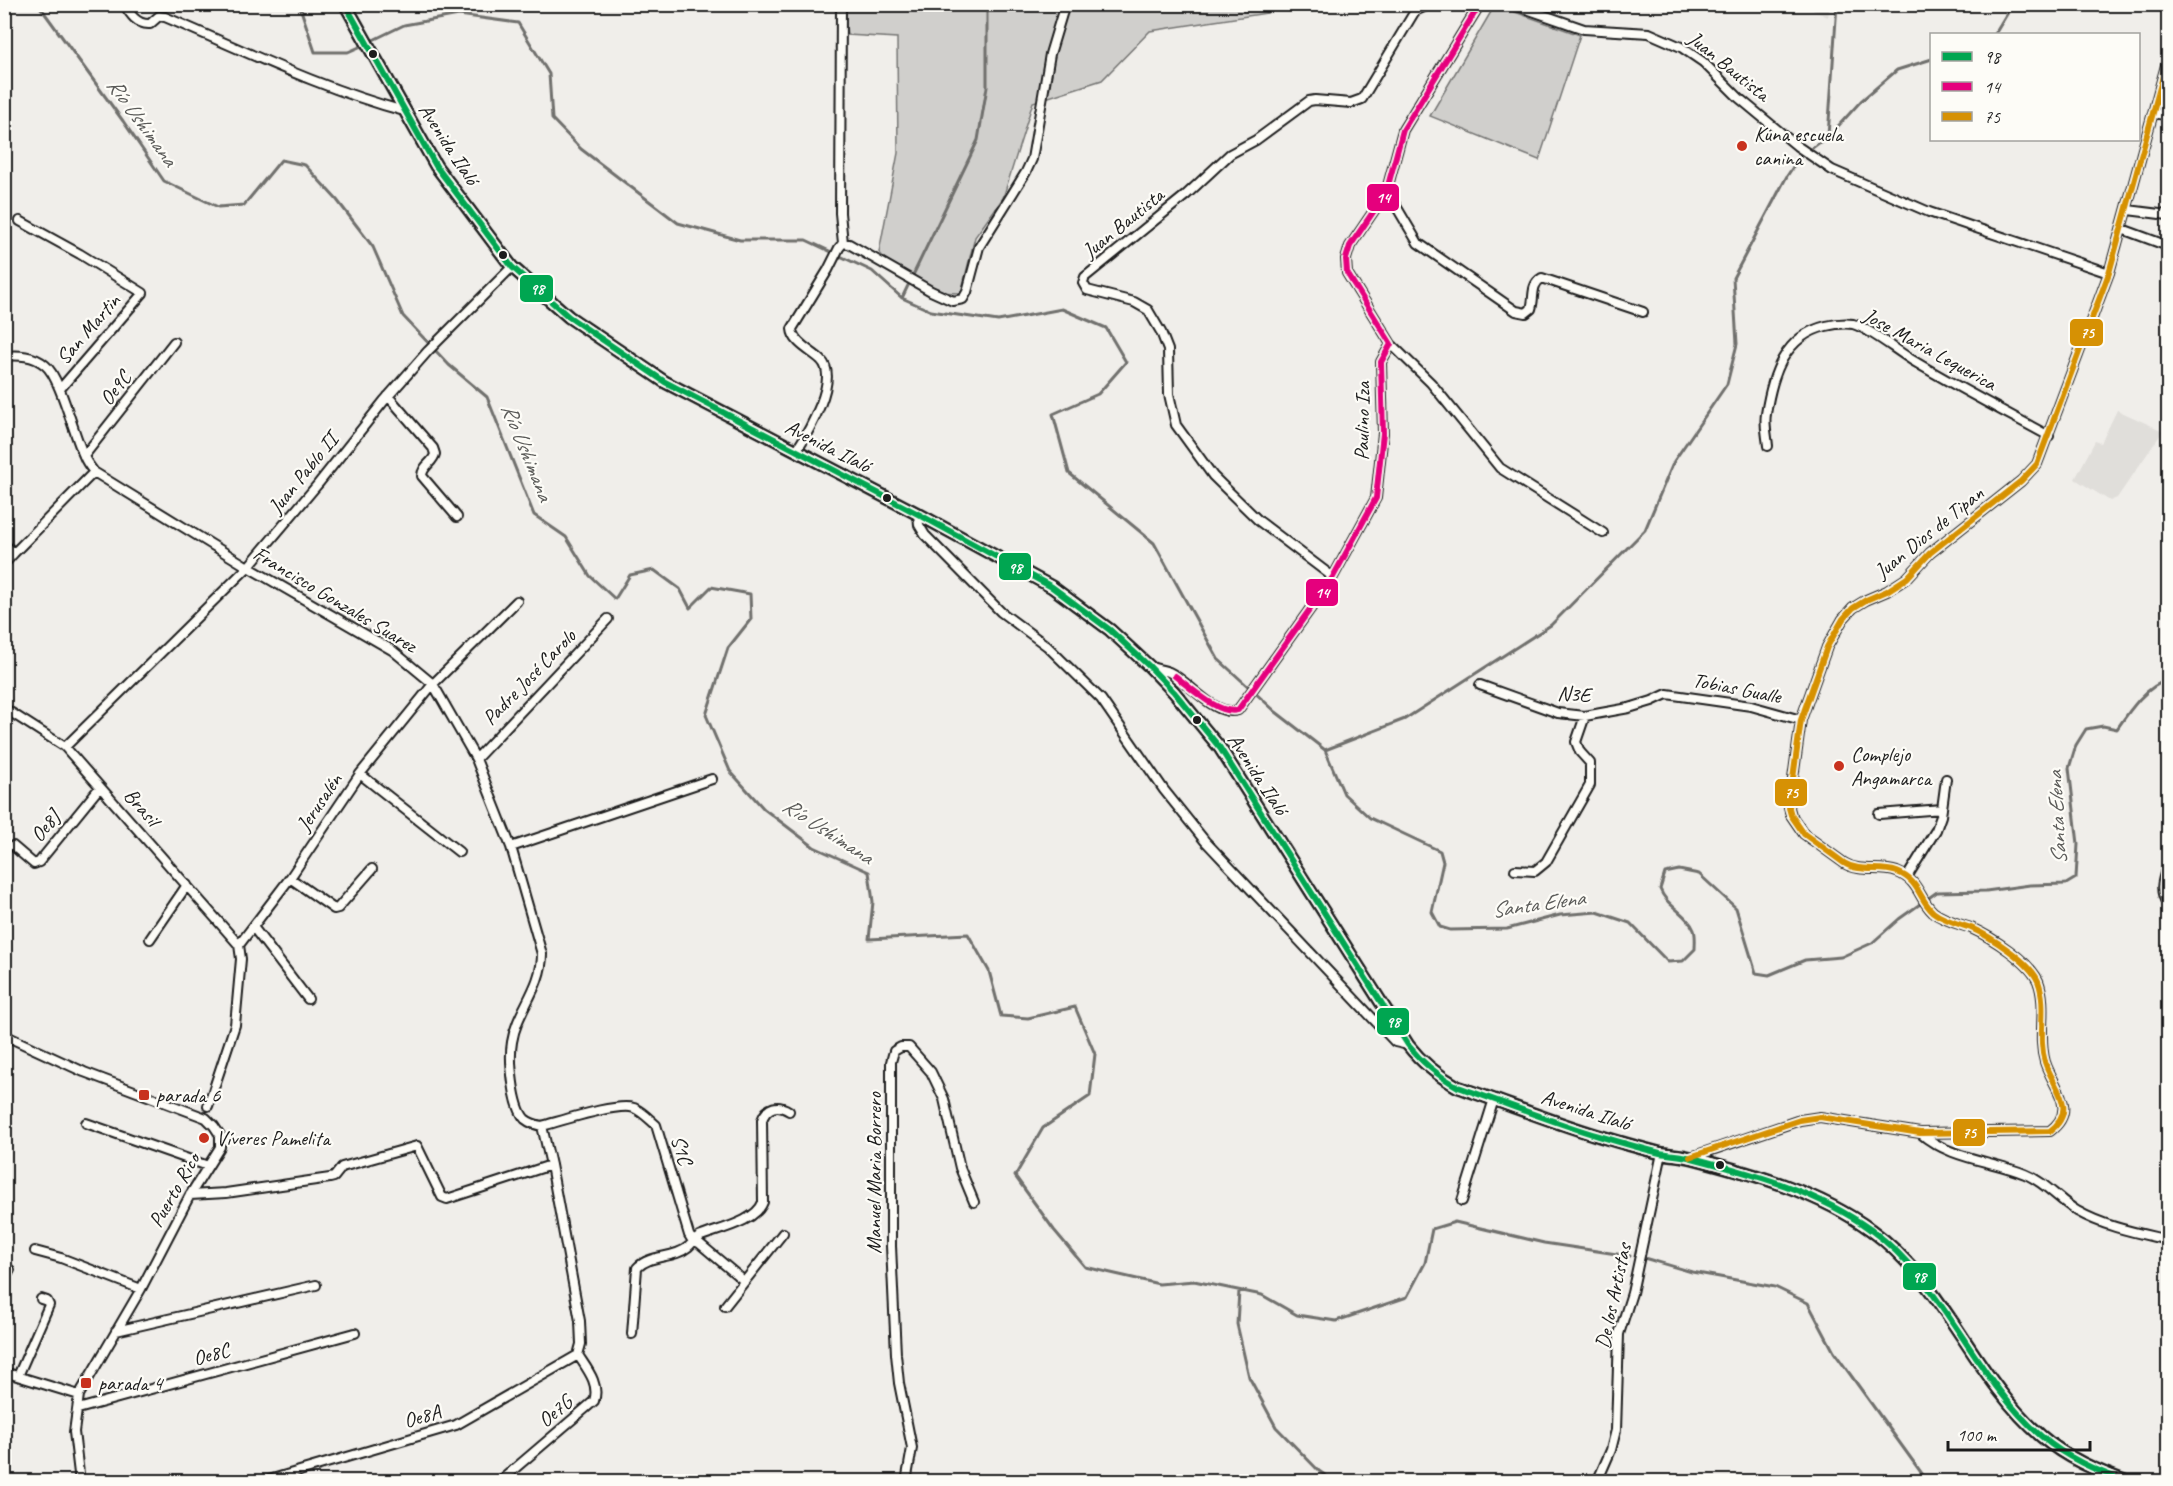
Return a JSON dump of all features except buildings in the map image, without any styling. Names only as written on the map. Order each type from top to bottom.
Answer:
[{"type":"main road","name":"Avenida Ilaló","points":[[345,4],[436,166],[512,267],[569,317],[664,382],[918,514],[1052,587],[1110,630],[1150,667],[1174,692],[1220,748],[1408,1045],[1436,1075],[1458,1087],[1599,1136],[1662,1153],[1690,1157],[1782,1185],[1813,1196],[1854,1218],[1874,1232],[1907,1262],[2010,1403],[2041,1436],[2098,1472],[2128,1482]]},
{"type":"street","points":[[124,4],[129,13],[141,23],[150,24],[159,16],[165,17],[316,80],[375,103],[404,111]]},
{"type":"street","points":[[796,451],[819,411],[828,375],[823,361],[797,341],[792,334],[792,329],[841,245],[841,4]]},
{"type":"street","points":[[841,245],[849,244],[931,291],[953,301],[963,299],[979,248],[1032,159],[1044,78],[1065,4]]},
{"type":"street","name":"Juan Bautista","points":[[1333,577],[1259,521],[1213,476],[1176,425],[1168,394],[1168,350],[1148,310],[1134,302],[1087,290],[1083,283],[1085,277],[1186,195],[1230,154],[1263,136],[1309,101],[1350,103],[1359,101],[1415,10],[1446,4]]},
{"type":"street","points":[[1480,4],[1403,130],[1386,193],[1350,246],[1346,259],[1347,273],[1391,344],[1431,383],[1500,468],[1603,532]]},
{"type":"street","name":"Juan Bautista","points":[[1512,4],[1584,29],[1649,33],[1681,47],[1703,63],[1739,98],[1797,146],[1832,170],[1929,212],[2109,273]]},
{"type":"street","name":"Juan Dios de Tipan","points":[[1906,877],[1884,869],[1851,867],[1804,834],[1796,824],[1791,815],[1789,800],[1801,720],[1827,647],[1843,619],[1853,608],[1898,585],[1930,553],[2021,481],[2037,464],[2109,273],[2169,58]]},
{"type":"street","points":[[2154,113],[2169,116]]},
{"type":"street","points":[[1386,193],[1418,243],[1516,311],[1526,313],[1531,309],[1534,286],[1542,278],[1643,312]]},
{"type":"street","points":[[2127,210],[2169,215]]},
{"type":"street","name":"San Martin","points":[[20,221],[80,254],[143,293],[60,389]]},
{"type":"street","points":[[2122,229],[2169,246]]},
{"type":"street","name":"Juan Pablo II","points":[[65,747],[248,567],[388,396],[428,351],[512,267]]},
{"type":"street","name":"Jose Maria Lequerica","points":[[1768,446],[1766,414],[1772,385],[1780,363],[1791,344],[1804,333],[1816,328],[1843,324],[1858,326],[1934,373],[2049,436]]},
{"type":"street","name":"Oe9C","points":[[84,456],[174,342]]},
{"type":"street","name":"Paulino Iza","points":[[1150,667],[1170,673],[1219,708],[1233,712],[1238,710],[1333,577],[1376,498],[1383,433],[1381,362],[1391,344]]},
{"type":"street","name":"Francisco Gonzales Suarez","points":[[4,356],[21,355],[35,358],[48,366],[60,389],[84,456],[94,472],[248,567],[392,650],[434,684],[476,759],[511,847],[542,954],[542,969],[512,1041],[512,1070],[520,1112],[525,1119],[542,1126]]},
{"type":"street","points":[[388,396],[433,448],[434,458],[423,469],[422,476],[457,517]]},
{"type":"street","points":[[4,564],[94,472]]},
{"type":"street","points":[[918,514],[919,525],[925,535],[1001,612],[1047,646],[1101,699],[1164,790],[1205,841],[1395,1042],[1408,1045]]},
{"type":"street","points":[[4,544],[14,553]]},
{"type":"street","name":"Jerusalén","points":[[239,945],[290,878],[360,774],[434,684],[517,601]]},
{"type":"street","name":"Padre José Carolo","points":[[476,759],[608,619]]},
{"type":"street","name":"N3E","points":[[1480,685],[1558,713],[1585,716],[1629,708],[1667,694]]},
{"type":"street","name":"Tobias Gualle","points":[[1667,694],[1751,706],[1801,720]]},
{"type":"street","name":"Brasil","points":[[4,708],[65,747],[239,945]]},
{"type":"street","points":[[1515,870],[1535,871],[1546,862],[1590,784],[1590,763],[1577,747],[1576,742],[1585,716]]},
{"type":"street","points":[[360,774],[459,852]]},
{"type":"street","points":[[511,847],[712,779]]},
{"type":"street","points":[[1690,1157],[1800,1120],[1820,1117],[1920,1133],[2050,1131],[2058,1125],[2063,1116],[2064,1106],[2062,1096],[2045,1060],[2042,999],[2037,978],[2023,962],[2000,945],[1977,931],[1932,910],[1916,885],[1906,877],[1936,830],[1942,809],[1946,779]]},
{"type":"street","name":"Oe8J","points":[[13,846],[29,862],[34,864],[39,862],[100,787]]},
{"type":"street","points":[[1879,814],[1942,809]]},
{"type":"street","points":[[2169,864],[2162,883],[2162,892],[2169,905]]},
{"type":"street","points":[[290,878],[334,909],[338,908],[372,869]]},
{"type":"street","points":[[150,939],[187,885]]},
{"type":"street","points":[[253,927],[308,999]]},
{"type":"street","points":[[208,1106],[235,1025],[241,959],[239,945]]},
{"type":"street","name":"Puerto Rico","points":[[4,1035],[84,1072],[206,1118],[214,1126],[220,1141],[220,1147],[190,1195],[141,1289],[79,1395],[74,1432],[80,1482]]},
{"type":"street","name":"Manuel Maria Borrero","points":[[906,1482],[912,1448],[899,1383],[891,1246],[891,1062],[894,1051],[897,1049],[905,1047],[913,1049],[935,1081],[944,1100],[960,1168],[974,1202]]},
{"type":"street","points":[[1462,1201],[1494,1099]]},
{"type":"street","name":"S1C","points":[[542,1126],[615,1107],[632,1107],[646,1115],[656,1125],[692,1240]]},
{"type":"street","points":[[632,1334],[637,1268],[644,1262],[688,1247],[692,1240],[750,1218],[758,1212],[763,1202],[762,1119],[766,1111],[772,1107],[780,1107],[789,1111]]},
{"type":"street","points":[[86,1123],[208,1166]]},
{"type":"street","points":[[542,1126],[580,1321],[581,1344],[578,1355]]},
{"type":"street","points":[[1920,1133],[1933,1144],[1950,1152],[2027,1175],[2043,1184],[2077,1211],[2096,1220],[2136,1233],[2169,1240]]},
{"type":"street","points":[[190,1195],[226,1193],[330,1178],[342,1167],[417,1146],[442,1197],[447,1199],[551,1165]]},
{"type":"street","name":"De los Artistas","points":[[1597,1482],[1611,1450],[1616,1430],[1619,1334],[1632,1293],[1662,1153]]},
{"type":"street","points":[[725,1306],[743,1280],[783,1233]]},
{"type":"street","points":[[692,1240],[699,1243],[743,1280]]},
{"type":"street","points":[[35,1251],[62,1258],[141,1289]]},
{"type":"street","points":[[4,1280],[10,1269]]},
{"type":"street","points":[[116,1331],[316,1285]]},
{"type":"street","points":[[18,1376],[49,1305],[47,1301],[41,1299]]},
{"type":"street","name":"Oe8C","points":[[78,1409],[355,1333]]},
{"type":"street","name":"Oe8A","points":[[262,1482],[456,1425],[578,1355]]},
{"type":"street","name":"Oe7G","points":[[499,1482],[594,1401],[595,1384],[578,1355]]},
{"type":"street","points":[[4,1372],[79,1395]]},
{"type":"shaded area","points":[[1260,4],[1267,13],[1150,31],[1102,80],[1033,102],[1003,198],[975,237],[961,293],[930,292],[898,275],[879,252],[898,153],[897,38],[847,35],[844,5]]},
{"type":"shaded area","points":[[1495,5],[1580,35],[1539,160],[1430,116]]},
{"type":"shaded area","points":[[1801,5],[1830,5],[1828,17]]},
{"type":"shaded area","points":[[2117,410],[2163,431],[2117,498],[2110,501],[2075,479],[2095,441],[2101,443]]},
{"type":"waterway","name":"Río Ushimana","points":[[38,4],[164,181],[218,207],[244,205],[281,160],[305,165],[337,200],[373,247],[403,316],[449,365],[487,397],[534,515],[566,537],[590,576],[615,599],[630,575],[654,570],[680,589],[690,608],[711,587],[750,594],[751,619],[728,648],[706,715],[730,771],[764,809],[814,847],[869,872],[873,902],[869,939],[968,934],[989,971],[1001,1016],[1028,1018],[1075,1007],[1095,1054],[1090,1096],[1043,1128],[1015,1176],[1054,1230],[1085,1267],[1159,1284],[1194,1281],[1262,1295],[1297,1315],[1336,1321],[1407,1297],[1425,1263],[1432,1229],[1455,1222],[1544,1243],[1630,1256]]},
{"type":"waterway","points":[[299,4],[315,52],[348,52],[364,45]]},
{"type":"waterway","points":[[902,298],[978,140],[987,87],[987,4]]},
{"type":"waterway","points":[[1325,750],[1405,719],[1551,625],[1645,530],[1674,461],[1727,384],[1737,344],[1733,278],[1787,176],[1799,158],[1828,136],[1837,4]]},
{"type":"waterway","points":[[1996,33],[2013,4]]},
{"type":"waterway","name":"Santa Elena","points":[[369,42],[404,25],[459,15],[518,23],[549,74],[552,119],[581,149],[678,223],[740,240],[806,240],[872,271],[902,298],[931,311],[998,321],[1062,309],[1106,328],[1126,362],[1098,394],[1053,414],[1069,473],[1154,543],[1218,659],[1276,712],[1325,750],[1344,794],[1370,818],[1440,851],[1443,862],[1432,912],[1440,927],[1450,930],[1507,929],[1560,915],[1597,912],[1630,923],[1668,962],[1683,961],[1695,949],[1694,930],[1660,889],[1665,873],[1679,870],[1699,874],[1736,908],[1756,973],[1769,975],[1805,960],[1841,957],[1872,943],[1899,919],[1937,892],[1986,891],[2030,885],[2066,884],[2076,878],[2078,844],[2069,768],[2076,745],[2086,729],[2103,726],[2117,729],[2146,693],[2168,680]]},
{"type":"waterway","points":[[1830,135],[1861,101],[1897,70],[1930,60]]},
{"type":"waterway","points":[[1644,1258],[1692,1272],[1775,1287],[1808,1303],[1834,1352],[1928,1482]]},
{"type":"waterway","name":"Río Ushimana","points":[[1239,1291],[1237,1324],[1249,1377],[1276,1427],[1319,1471],[1335,1482]]},
{"type":"transit line","name":"98","points":[[345,4],[436,166],[512,267],[569,317],[665,382],[1052,587],[1110,630],[1150,667],[1174,692],[1220,748],[1408,1045],[1430,1068],[1458,1087],[1546,1119],[1637,1147],[1684,1156],[1762,1178],[1808,1195],[1851,1217],[1897,1252],[1919,1276],[1996,1386],[2041,1436],[2082,1463],[2128,1482]]},
{"type":"transit line","name":"14","points":[[1175,676],[1214,705],[1231,711],[1238,710],[1333,577],[1376,498],[1383,433],[1381,362],[1391,344],[1347,273],[1346,259],[1350,246],[1386,193],[1403,130],[1480,4]]},
{"type":"transit line","name":"75","points":[[1690,1157],[1800,1120],[1820,1117],[1920,1133],[2050,1131],[2063,1114],[2061,1098],[2043,1052],[2041,991],[2038,981],[2027,966],[1989,937],[1937,915],[1928,907],[1915,885],[1905,876],[1890,870],[1857,868],[1844,863],[1804,834],[1789,808],[1801,720],[1827,647],[1843,619],[1853,608],[1907,578],[1930,553],[2021,481],[2037,464],[2109,273],[2168,58]]},
{"type":"place","name":"Kuna escuela canina","points":[[1742,146]]},
{"type":"place","name":"Complejo Angamarca","points":[[1839,766]]},
{"type":"place","name":"parada 6","points":[[144,1095]]},
{"type":"place","name":"Víveres Pamelita","points":[[204,1138]]},
{"type":"place","name":"parada 4","points":[[86,1383]]}]
